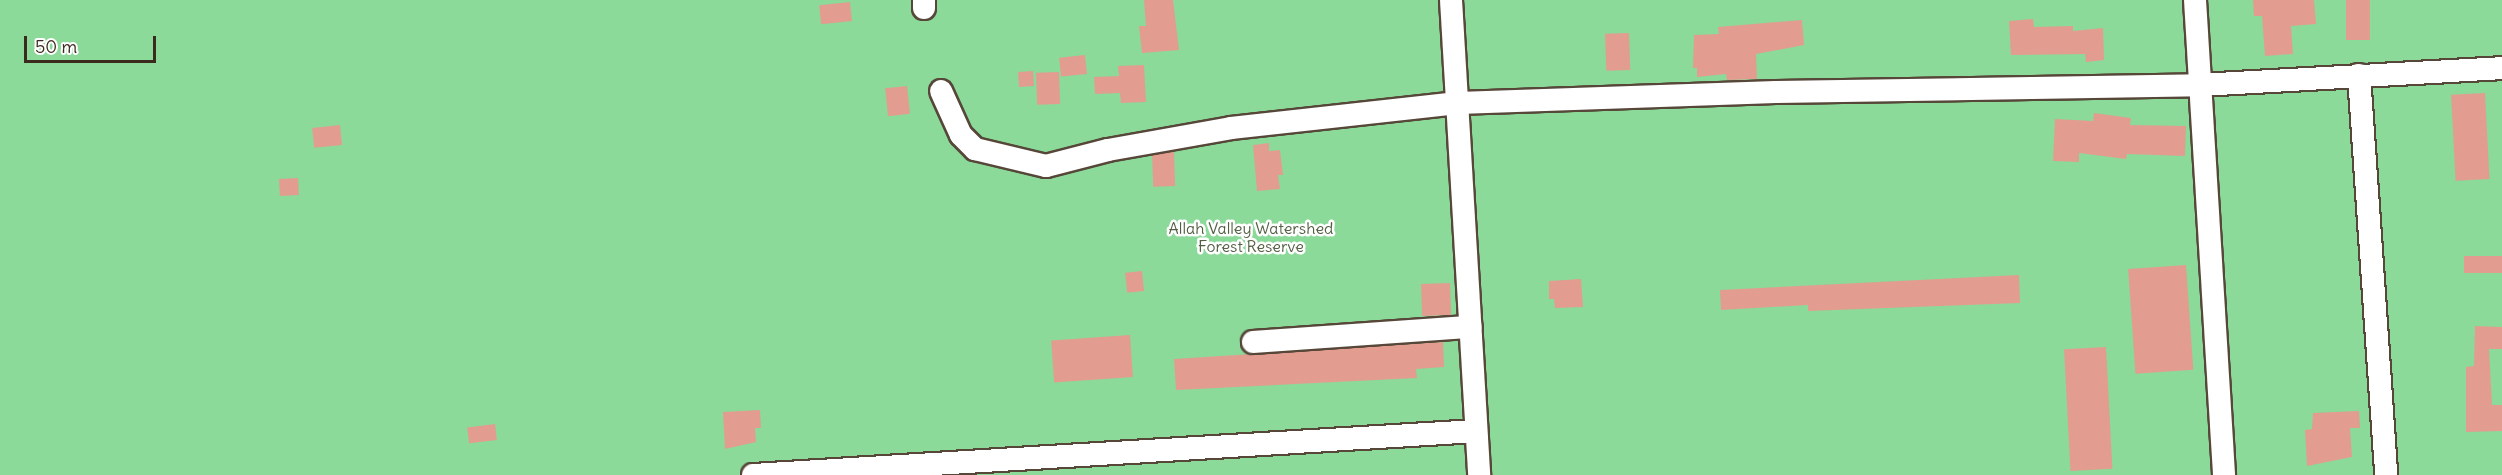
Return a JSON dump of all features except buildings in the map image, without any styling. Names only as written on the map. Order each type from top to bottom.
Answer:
[{"type":"street","points":[[1450,0],[1479,475]]},
{"type":"street","points":[[2195,0],[2224,475]]},
{"type":"street","points":[[941,91],[961,135],[975,149],[1046,166],[1108,150],[1231,128],[1458,103],[1776,92],[2200,85],[2502,68]]},
{"type":"street","points":[[2359,75],[2386,475]]},
{"type":"street","points":[[1253,342],[1470,327]]},
{"type":"street","points":[[753,475],[1476,431]]},
{"type":"green space","name":"Allah Valley Watershed Forest Reserve","points":[[0,0],[2502,0],[2502,475],[0,475]]}]
